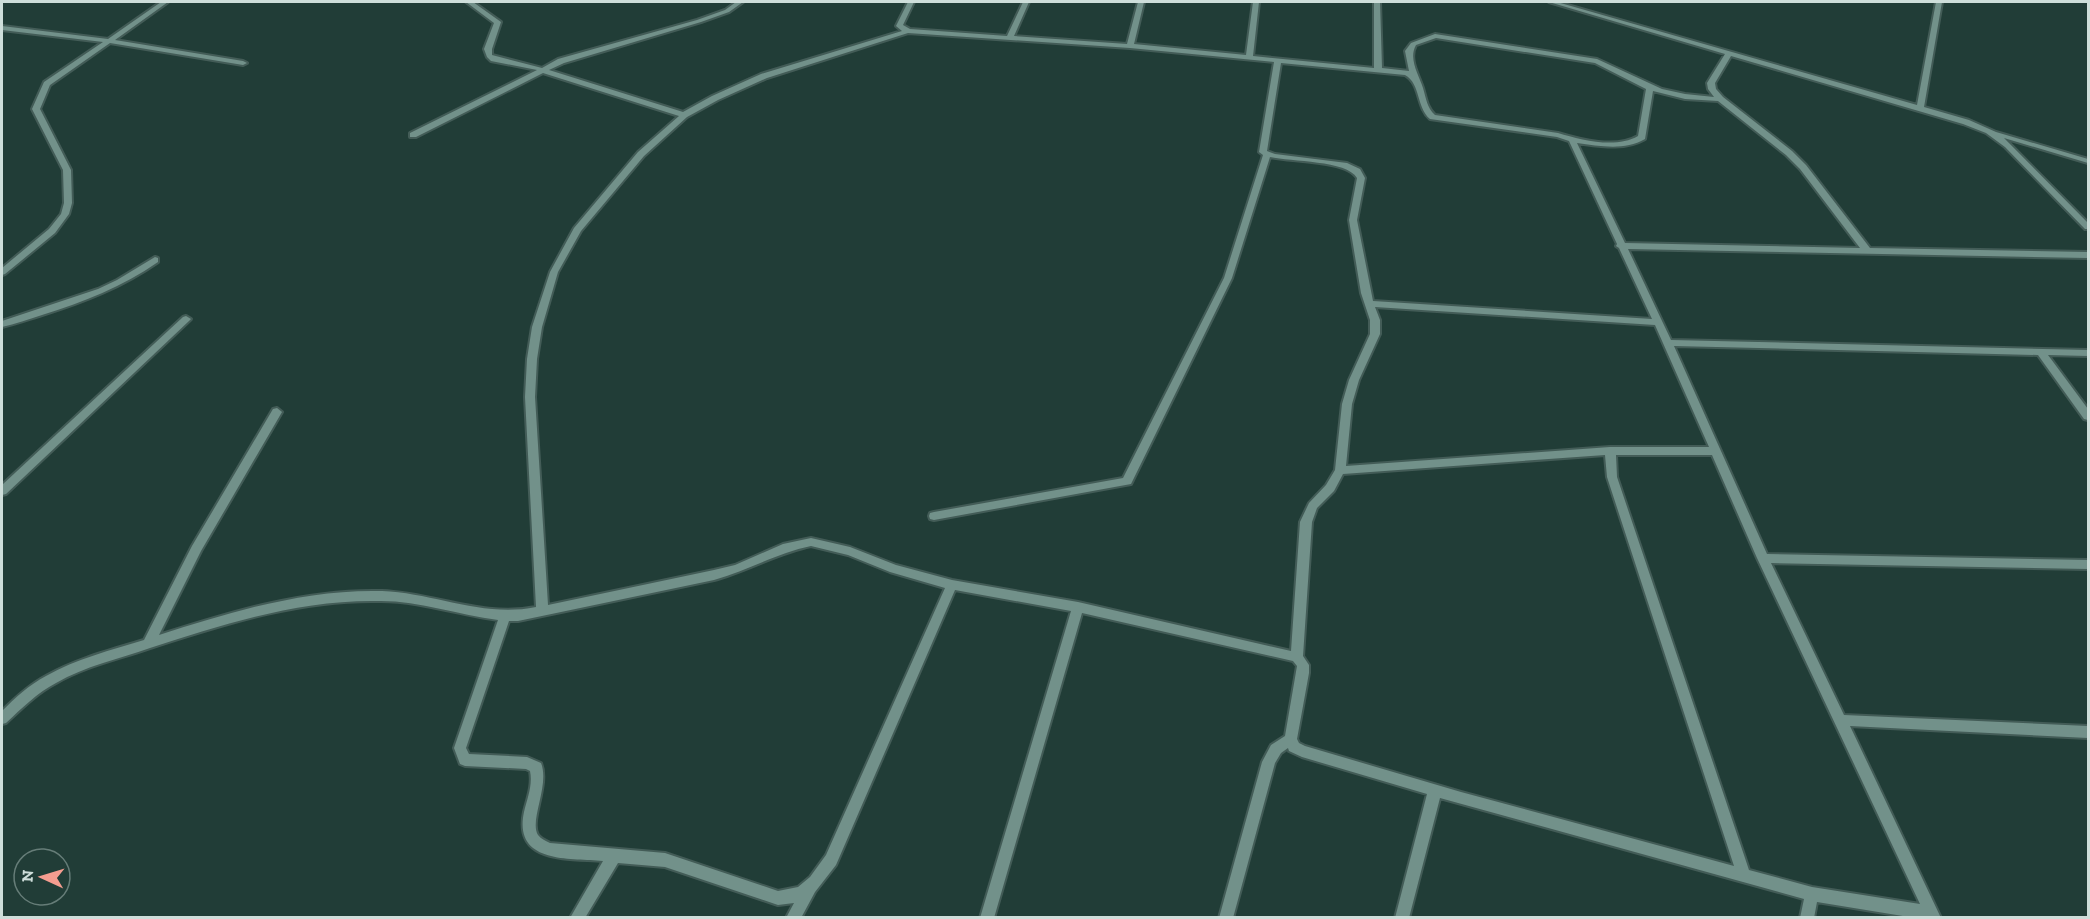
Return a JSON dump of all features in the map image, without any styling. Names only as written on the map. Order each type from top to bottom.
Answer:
[{"type":"street","points":[[2,272],[52,231],[65,214],[68,203],[67,170],[36,110],[40,95],[47,84],[59,74],[165,2]]},
{"type":"street","points":[[469,2],[498,22],[488,49],[489,56],[502,62],[533,66],[684,114]]},
{"type":"street","points":[[413,135],[571,57],[699,21],[740,2]]},
{"type":"street","points":[[908,31],[899,26],[911,2]]},
{"type":"street","points":[[1010,37],[1026,2]]},
{"type":"street","points":[[1130,46],[1141,2]]},
{"type":"street","points":[[1249,57],[1256,2]]},
{"type":"street","points":[[1377,2],[1378,70]]},
{"type":"street","points":[[1552,2],[1920,108],[2088,161]]},
{"type":"street","points":[[1920,108],[1939,2]]},
{"type":"street","points":[[2,28],[109,40],[243,63]]},
{"type":"street","points":[[542,611],[530,397],[537,327],[554,272],[577,230],[641,154],[684,114],[764,76],[908,31],[1130,46],[1413,75]]},
{"type":"street","points":[[1650,88],[1642,137],[1639,140],[1624,143],[1572,140],[1558,135],[1433,117],[1426,111],[1413,75],[1409,51],[1413,44],[1435,36],[1597,61],[1614,67],[1650,88],[1688,97],[1720,99]]},
{"type":"street","points":[[1729,54],[1711,83],[1712,89],[1720,99],[1789,153],[1803,167],[1868,252]]},
{"type":"street","points":[[1278,60],[1263,152],[1268,155],[1344,165],[1358,171],[1361,178],[1353,220],[1375,320],[1375,334],[1354,380],[1347,404],[1340,470],[1330,488],[1313,506],[1306,522],[1297,657]]},
{"type":"street","points":[[1989,131],[2016,153],[2088,227]]},
{"type":"street","points":[[1572,140],[1620,246],[1668,343],[1764,558],[1933,915]]},
{"type":"street","points":[[934,516],[1127,481],[1228,278],[1268,155]]},
{"type":"street","points":[[1620,246],[2088,255]]},
{"type":"street","points":[[2,324],[107,289],[134,276],[155,260]]},
{"type":"street","points":[[1370,304],[1658,322]]},
{"type":"street","points":[[2,491],[186,319]]},
{"type":"street","points":[[1668,343],[2088,353]]},
{"type":"street","points":[[2041,352],[2088,416]]},
{"type":"street","points":[[148,644],[196,549],[277,412]]},
{"type":"street","points":[[1340,470],[1610,451],[1716,451]]},
{"type":"street","points":[[1610,451],[1612,477],[1744,875]]},
{"type":"street","points":[[2,719],[28,694],[52,678],[88,663],[214,623],[285,605],[342,595],[386,596],[494,616],[505,616],[542,611],[714,575],[737,569],[787,547],[811,542],[850,551],[894,569],[952,585],[1078,607],[1297,657],[1303,665],[1303,673],[1291,739],[1294,747],[1302,751],[1812,894],[1933,915]]},
{"type":"street","points":[[1764,558],[2088,564]]},
{"type":"street","points":[[793,918],[810,887],[831,860],[952,585]]},
{"type":"street","points":[[987,918],[1078,607]]},
{"type":"street","points":[[505,616],[460,748],[465,760],[527,763],[536,767],[539,775],[529,827],[532,838],[548,850],[665,860],[778,898],[795,898],[810,887]]},
{"type":"street","points":[[1840,720],[2088,732]]},
{"type":"street","points":[[1226,918],[1269,762],[1276,749],[1291,739]]},
{"type":"street","points":[[1402,918],[1435,790]]},
{"type":"street","points":[[577,918],[615,855]]},
{"type":"street","points":[[1807,918],[1812,894]]}]
